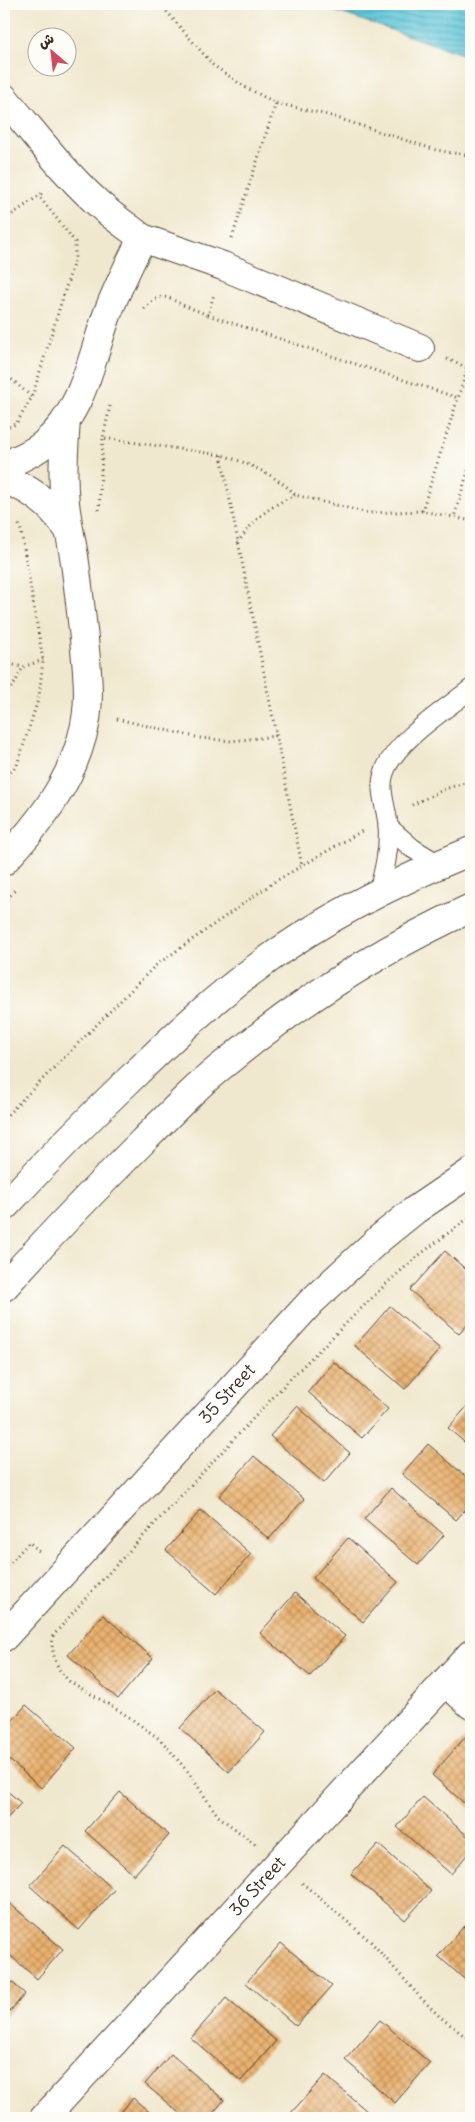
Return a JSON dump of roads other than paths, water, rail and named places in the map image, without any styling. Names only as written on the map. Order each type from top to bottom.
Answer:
[{"type":"street","points":[[4,98],[68,173],[108,212],[142,238],[223,266],[420,348]]},
{"type":"street","points":[[4,466],[44,444],[66,420],[77,401],[108,312],[142,238]]},
{"type":"street","points":[[4,861],[25,840],[57,794],[72,766],[83,737],[88,702],[87,673],[76,574],[68,529],[63,472],[66,420]]},
{"type":"street","points":[[4,480],[25,488],[42,499],[57,513],[68,529]]},
{"type":"street","points":[[4,1207],[106,1102],[206,1008],[259,965],[315,928],[378,894],[438,864],[471,852]]},
{"type":"street","points":[[4,1287],[82,1202],[226,1061],[279,1020],[335,983],[392,948],[471,908]]},
{"type":"street","name":"35 Street","points":[[4,1637],[311,1302],[379,1239],[415,1210],[471,1172]]},
{"type":"street","name":"36 Street","points":[[44,2118],[471,1654]]},
{"type":"street","points":[[446,1682],[471,1705]]},
{"type":"lane","points":[[378,894],[386,861],[388,822],[382,795],[384,773],[405,741],[471,689]]},
{"type":"lane","points":[[388,822],[412,848],[438,864]]},
{"type":"water","points":[[314,4],[471,4],[471,57]]}]
